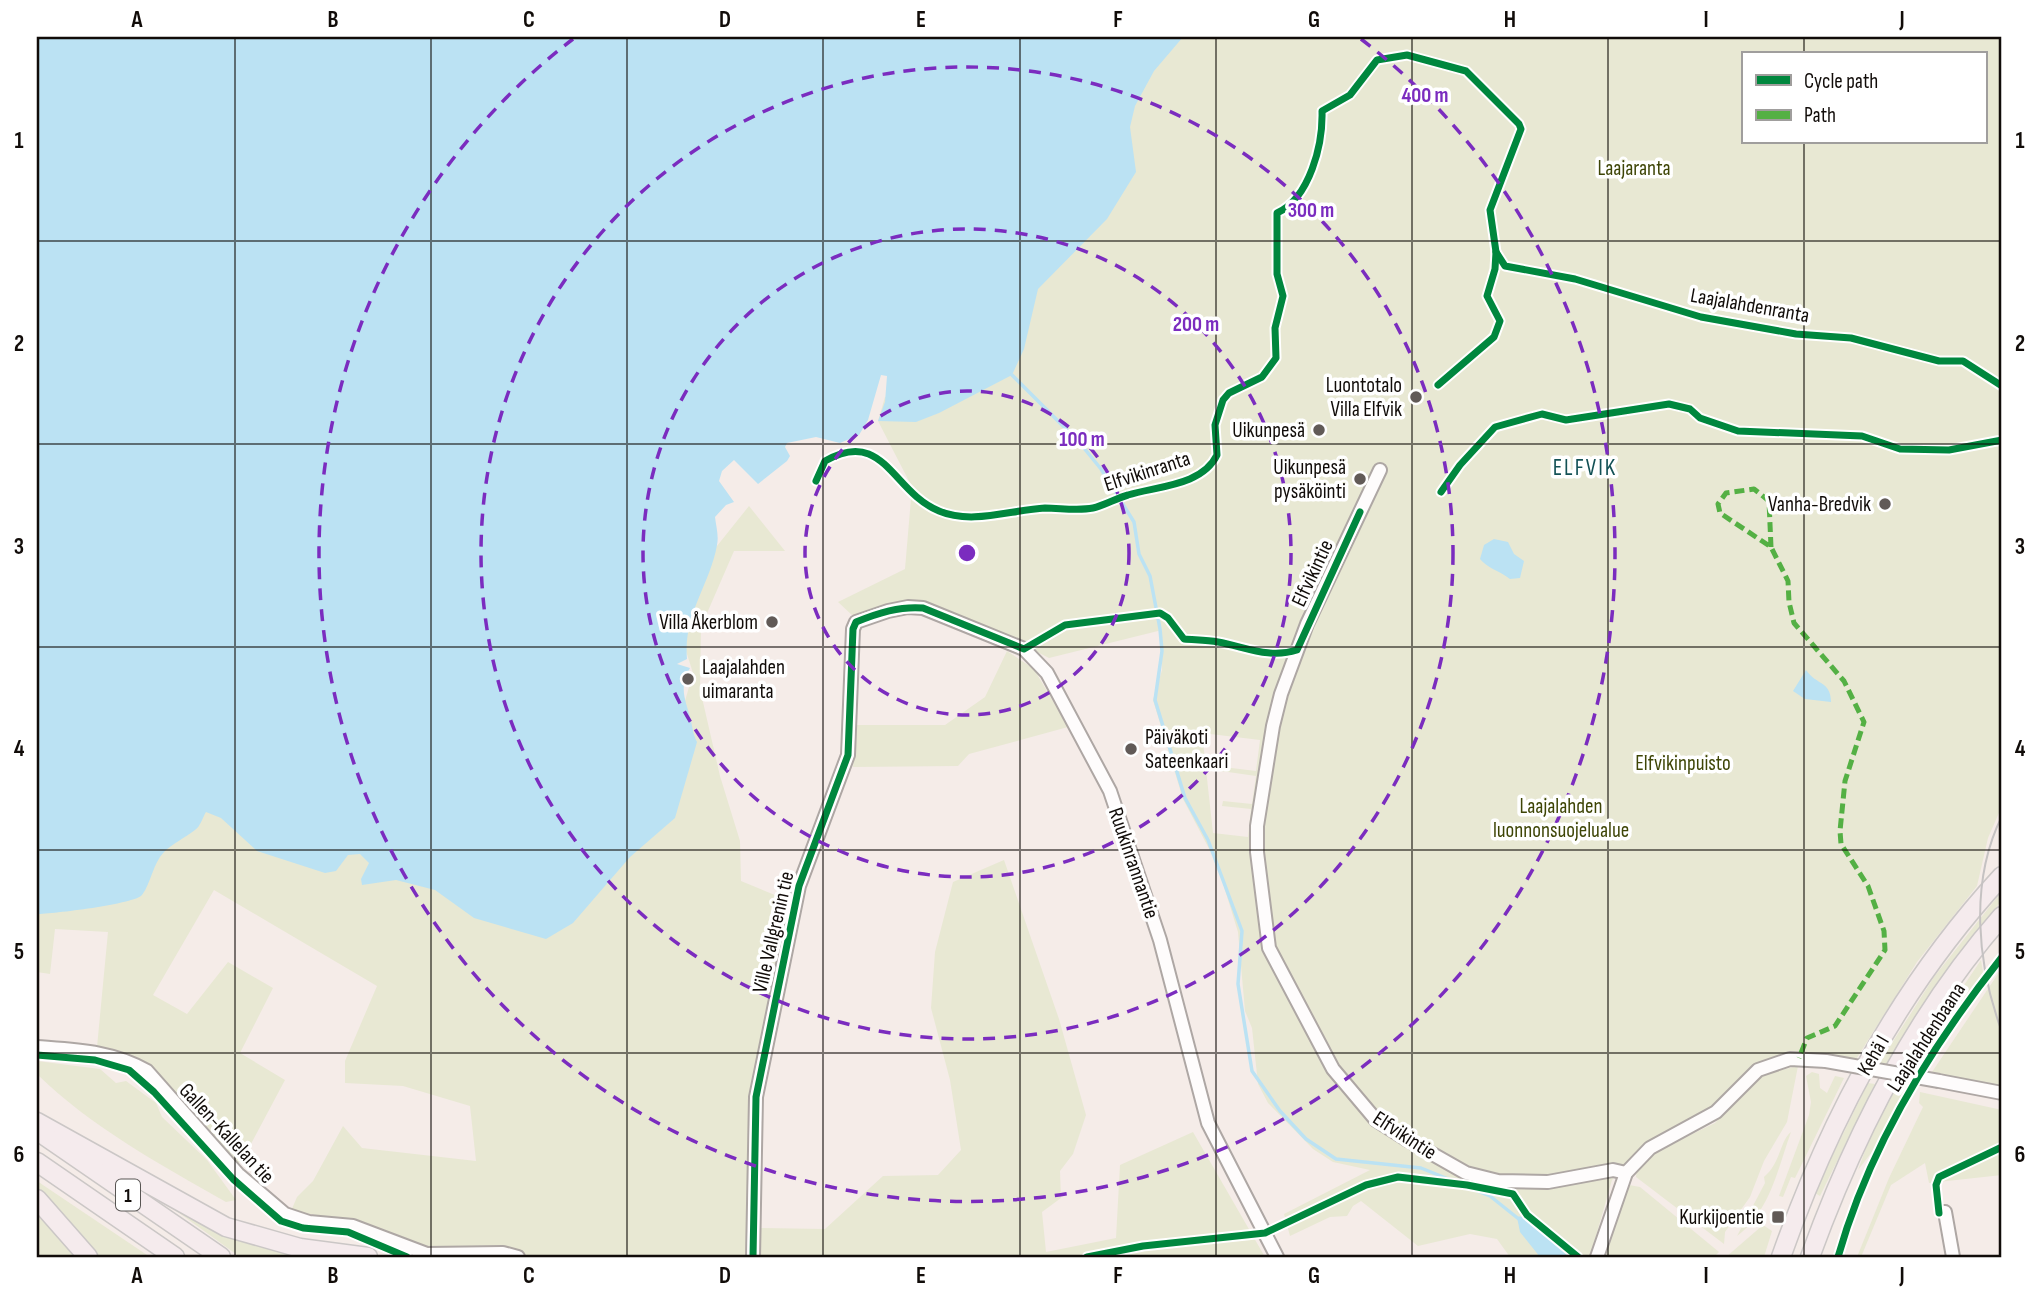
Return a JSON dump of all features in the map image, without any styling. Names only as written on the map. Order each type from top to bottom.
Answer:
[{"type":"highway","name":"Kehä I","points":[[1781,1257],[1829,1137],[1870,1059],[1927,971],[2002,876]]},
{"type":"highway","name":"Kehä I","points":[[1810,1257],[1839,1181],[1880,1093],[1945,990],[2002,916]]},
{"type":"highway","points":[[37,1122],[226,1227],[300,1248],[368,1257]]},
{"type":"highway","name":"1","points":[[37,1130],[221,1257]]},
{"type":"highway","name":"1","points":[[37,1162],[175,1257]]},
{"type":"highway","points":[[37,1199],[88,1257]]},
{"type":"street","name":"Elfvikintie","points":[[1380,470],[1307,624],[1281,694],[1273,726],[1256,852],[1269,948],[1333,1069],[1376,1120],[1406,1139],[1466,1173],[1498,1181],[1548,1182],[1613,1170],[1626,1173]]},
{"type":"street","name":"Ruukinrannantie","points":[[856,622],[898,609],[923,608],[1024,649],[1047,673],[1110,790],[1160,940],[1208,1123],[1277,1257]]},
{"type":"street","name":"Ville Vallgrenin tie","points":[[753,1257],[756,1097],[799,886],[848,755],[853,629],[856,622]]},
{"type":"street","name":"Gallen-Kallelan tie","points":[[37,1047],[98,1052],[131,1062],[147,1071],[238,1174],[285,1214],[309,1222],[353,1226],[427,1254],[503,1253],[518,1257]]},
{"type":"street","points":[[1597,1257],[1626,1173],[1659,1142],[1716,1112],[1758,1070],[1790,1059],[1826,1062],[2002,1093]]},
{"type":"street","points":[[1945,1212],[1953,1257]]},
{"type":"green space","name":"Laajalahden luonnonsuojelualue","points":[[792,37],[2002,37],[2002,806],[1988,838],[1977,886],[1917,962],[1855,1061],[1816,1054],[1789,1053],[1767,1059],[1749,1069],[1712,1109],[1665,1133],[1642,1149],[1612,1180],[1590,1257],[1510,1257],[1497,1239],[1470,1234],[1418,1246],[1361,1201],[1353,1206],[1347,1216],[1330,1217],[1290,1236],[1284,1214],[1370,1170],[1333,1162],[1313,1149],[1268,1103],[1258,1084],[1252,1028],[1245,1011],[1238,932],[1217,864],[1183,799],[1153,700],[1162,670],[1162,630],[1049,658],[982,624],[911,600],[853,616],[838,602],[905,569],[912,487],[878,421],[885,397],[904,393]],"holes":[[[1202,733],[1260,740],[1256,771],[1215,766],[1214,770],[1256,776],[1252,804],[1223,801],[1222,806],[1251,809],[1248,837],[1213,833]]]},
{"type":"green space","points":[[749,506],[785,551],[734,551],[701,627],[700,689],[720,776],[740,841],[741,881],[792,902],[749,1096],[748,1257],[534,1257],[520,1253],[430,1248],[359,1222],[291,1211],[297,1197],[313,1181],[343,1126],[362,1148],[476,1161],[470,1106],[403,1086],[345,1083],[345,1061],[377,986],[214,890],[153,995],[187,1014],[228,962],[273,988],[240,1053],[285,1080],[245,1155],[236,1166],[140,1060],[97,1047],[108,932],[55,929],[50,974],[37,972],[37,907],[142,823],[682,693],[685,701],[693,673],[686,651],[674,654],[699,557],[717,546]]},
{"type":"green space","points":[[1007,651],[1034,669],[1068,727],[969,754],[958,766],[853,767],[857,725],[945,725],[985,697]]},
{"type":"green space","points":[[1004,860],[1059,1019],[1086,1115],[1073,1154],[1060,1171],[1061,1198],[1042,1212],[1046,1252],[1116,1238],[1120,1165],[1193,1132],[1265,1257],[759,1257],[759,1228],[825,1229],[883,1176],[938,1175],[961,1150],[950,1080],[931,1008],[935,952],[953,882]]},
{"type":"green space","points":[[2002,891],[2002,900],[1939,980],[1885,1066],[1878,1065],[1934,977]]},
{"type":"green space","points":[[1981,960],[1983,972],[1918,1069],[1909,1067]]},
{"type":"green space","points":[[2002,968],[2002,1088],[1930,1075]]},
{"type":"green space","points":[[37,1061],[100,1069],[116,1083],[126,1081],[156,1103],[162,1117],[207,1160],[236,1200],[226,1202],[103,1128],[37,1074]]},
{"type":"green space","points":[[1798,1066],[1787,1122],[1764,1161],[1750,1197],[1725,1232],[1724,1244],[1636,1177],[1637,1169],[1657,1151],[1715,1123],[1753,1082],[1768,1073]]},
{"type":"green space","points":[[1812,1072],[1819,1074],[1820,1088],[1827,1093],[1835,1076],[1844,1078],[1783,1197],[1779,1196],[1809,1115],[1811,1102],[1806,1076]]},
{"type":"green space","points":[[1868,1083],[1875,1084],[1820,1196],[1815,1193],[1819,1183]]},
{"type":"green space","points":[[1895,1088],[1904,1090],[1875,1148],[1858,1170],[1869,1140]]},
{"type":"green space","points":[[1920,1092],[2002,1110],[2002,1175],[1929,1183],[1925,1163],[1891,1185],[1861,1257],[1857,1257],[1889,1178],[1923,1107],[1919,1103]]},
{"type":"green space","points":[[1791,1132],[1772,1189],[1758,1215],[1737,1236],[1765,1183],[1764,1177],[1774,1165]]},
{"type":"green space","points":[[37,1181],[150,1257],[94,1257],[37,1194]]},
{"type":"green space","points":[[1629,1185],[1640,1187],[1719,1252],[1714,1257],[1610,1257],[1603,1252],[1624,1188]]},
{"type":"green space","points":[[164,1202],[236,1237],[313,1257],[240,1257]]},
{"type":"green space","points":[[37,1213],[75,1257],[37,1257]]},
{"type":"green space","points":[[1763,1225],[1772,1231],[1764,1257],[1726,1257]]},
{"type":"water","points":[[37,37],[1183,37],[1154,71],[1135,106],[1130,127],[1136,172],[1107,219],[1038,289],[1024,349],[1012,375],[916,422],[878,421],[885,402],[887,376],[881,375],[868,420],[859,435],[840,443],[816,437],[787,443],[785,447],[790,456],[787,461],[758,484],[734,460],[722,471],[719,481],[734,502],[726,505],[715,517],[718,538],[714,560],[689,628],[687,659],[677,664],[690,668],[684,682],[684,694],[697,742],[675,818],[630,857],[573,923],[546,939],[474,918],[435,890],[396,880],[362,885],[361,879],[369,863],[360,854],[348,855],[336,871],[325,873],[257,851],[221,818],[206,812],[197,829],[171,846],[160,857],[142,895],[110,905],[37,914]]},
{"type":"water","points":[[1494,539],[1508,542],[1514,554],[1524,561],[1520,578],[1510,579],[1480,559],[1484,545]]},
{"type":"water","points":[[1806,670],[1826,687],[1831,702],[1805,699],[1793,691]]},
{"type":"water","points":[[1517,1217],[1526,1218],[1565,1239],[1572,1257],[1540,1257],[1520,1232]]},
{"type":"waterway","points":[[1012,375],[1079,442],[1101,469],[1134,522],[1139,554],[1150,576],[1160,629],[1162,651],[1155,700],[1185,798],[1208,840],[1242,931],[1238,984],[1252,1071],[1280,1111],[1306,1139],[1336,1159],[1421,1168],[1490,1196],[1520,1220]]},
{"type":"tram line","points":[[2002,816],[1985,868],[1980,924],[1987,979],[2002,1032]]},
{"type":"marked path","points":[[1771,547],[1769,501],[1754,489],[1726,493],[1718,504],[1720,513],[1771,547],[1788,581],[1794,623],[1844,681],[1864,722],[1845,781],[1841,844],[1868,886],[1884,931],[1885,950],[1835,1026],[1807,1038],[1799,1058]]},
{"type":"cycle path","name":"Elfvikinranta","points":[[816,481],[825,461],[845,453],[861,452],[875,457],[923,502],[939,511],[978,517],[1045,508],[1093,508],[1128,495],[1178,483],[1201,473],[1217,455],[1215,425],[1223,400],[1229,393],[1262,377],[1276,358],[1275,328],[1283,296],[1277,274],[1277,213],[1288,206],[1306,183],[1317,154],[1322,111],[1350,95],[1377,60],[1407,55],[1466,71],[1521,129],[1490,210],[1496,252],[1495,269],[1487,296],[1500,321],[1494,337],[1438,385]]},
{"type":"cycle path","name":"Laajalahdenranta","points":[[1496,252],[1505,266],[1575,279],[1701,317],[1796,334],[1851,338],[1939,361],[1963,361],[2002,386]]},
{"type":"cycle path","points":[[1441,492],[1460,465],[1495,427],[1542,414],[1566,420],[1669,404],[1690,409],[1700,418],[1738,431],[1862,436],[1900,449],[1949,450],[2002,440]]},
{"type":"cycle path","points":[[753,1257],[756,1097],[799,886],[848,755],[853,629],[856,622],[889,611],[923,608],[1024,649],[1065,625],[1160,613],[1168,618],[1184,639],[1218,642],[1267,653],[1297,650],[1360,512]]},
{"type":"cycle path","name":"Laajalahdenbaana","points":[[1838,1257],[1867,1176],[1905,1099],[1951,1026],[2002,957]]},
{"type":"cycle path","points":[[37,1055],[95,1060],[129,1070],[154,1092],[233,1179],[281,1221],[303,1228],[348,1232],[407,1257]]},
{"type":"cycle path","points":[[1939,1213],[1936,1185],[1939,1177],[2002,1147]]},
{"type":"cycle path","points":[[1087,1257],[1143,1246],[1265,1233],[1366,1185],[1398,1177],[1467,1185],[1513,1194],[1527,1215],[1578,1257]]},
{"type":"place","name":"Luontotalo Villa Elfvik","points":[[1416,397]]},
{"type":"place","name":"Uikunpesä","points":[[1319,430]]},
{"type":"place","name":"Uikunpesä pysäköinti","points":[[1360,479]]},
{"type":"place","name":"Vanha-Bredvik","points":[[1885,504]]},
{"type":"place","name":"Villa Åkerblom","points":[[772,622]]},
{"type":"place","name":"Laajalahden uimaranta","points":[[688,679]]},
{"type":"place","name":"Päiväkoti Sateenkaari","points":[[1131,749]]},
{"type":"place","name":"Kurkijoentie","points":[[1778,1217]]},
{"type":"district","name":"ELFVIK","points":[[1585,467]]},
{"type":"park label","name":"Laajaranta","points":[[1634,168]]},
{"type":"park label","name":"Elfvikinpuisto","points":[[1683,763]]}]
